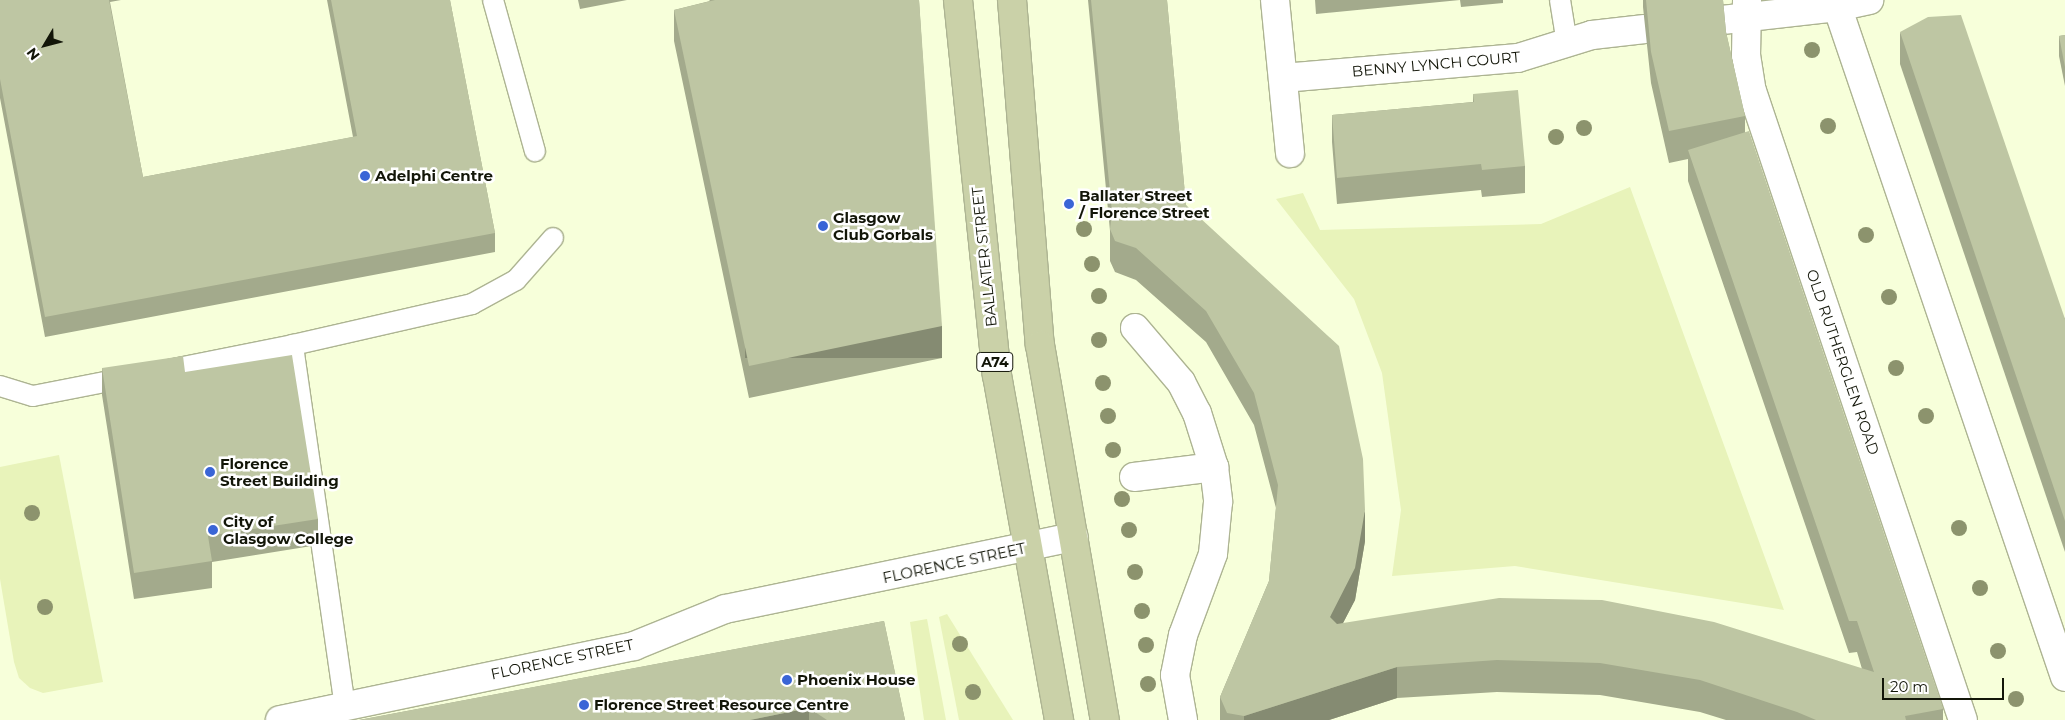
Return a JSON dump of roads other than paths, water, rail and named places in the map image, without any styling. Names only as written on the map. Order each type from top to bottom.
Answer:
[{"type":"main road","name":"BALLATER STREET","points":[[958,0],[997,375],[1025,548],[1059,720]]},
{"type":"main road","points":[[1012,0],[1040,345],[1105,720]]},
{"type":"street","points":[[1275,0],[1290,153]]},
{"type":"street","points":[[1738,12],[1869,0]]},
{"type":"street","points":[[1836,3],[2065,677]]},
{"type":"street","name":"OLD RUTHERGLEN ROAD","points":[[1738,12],[1752,91],[1963,720]]},
{"type":"street","name":"BENNY LYNCH COURT","points":[[1283,78],[1518,58],[1592,36],[1645,29]]},
{"type":"street","points":[[1135,328],[1181,382],[1197,413],[1214,467],[1218,502],[1213,554],[1183,635],[1175,675],[1183,720]]},
{"type":"street","points":[[1134,477],[1214,467]]},
{"type":"street","name":"FLORENCE STREET","points":[[280,720],[634,646],[725,609],[1074,537]]},
{"type":"lane","points":[[493,0],[536,151]]},
{"type":"lane","points":[[1560,0],[1567,43]]},
{"type":"lane","points":[[0,386],[33,396],[294,345],[472,304],[516,280],[553,238]]},
{"type":"lane","points":[[294,345],[345,706]]},
{"type":"place","name":"Adelphi Centre","points":[[365,176]]},
{"type":"place","name":"Ballater Street / Florence Street","points":[[1069,204]]},
{"type":"place","name":"Glasgow Club Gorbals","points":[[823,226]]},
{"type":"place","name":"Florence Street Building","points":[[210,472]]},
{"type":"place","name":"City of Glasgow College","points":[[213,530]]},
{"type":"place","name":"Phoenix House","points":[[787,680]]},
{"type":"place","name":"Florence Street Resource Centre","points":[[584,705]]}]
